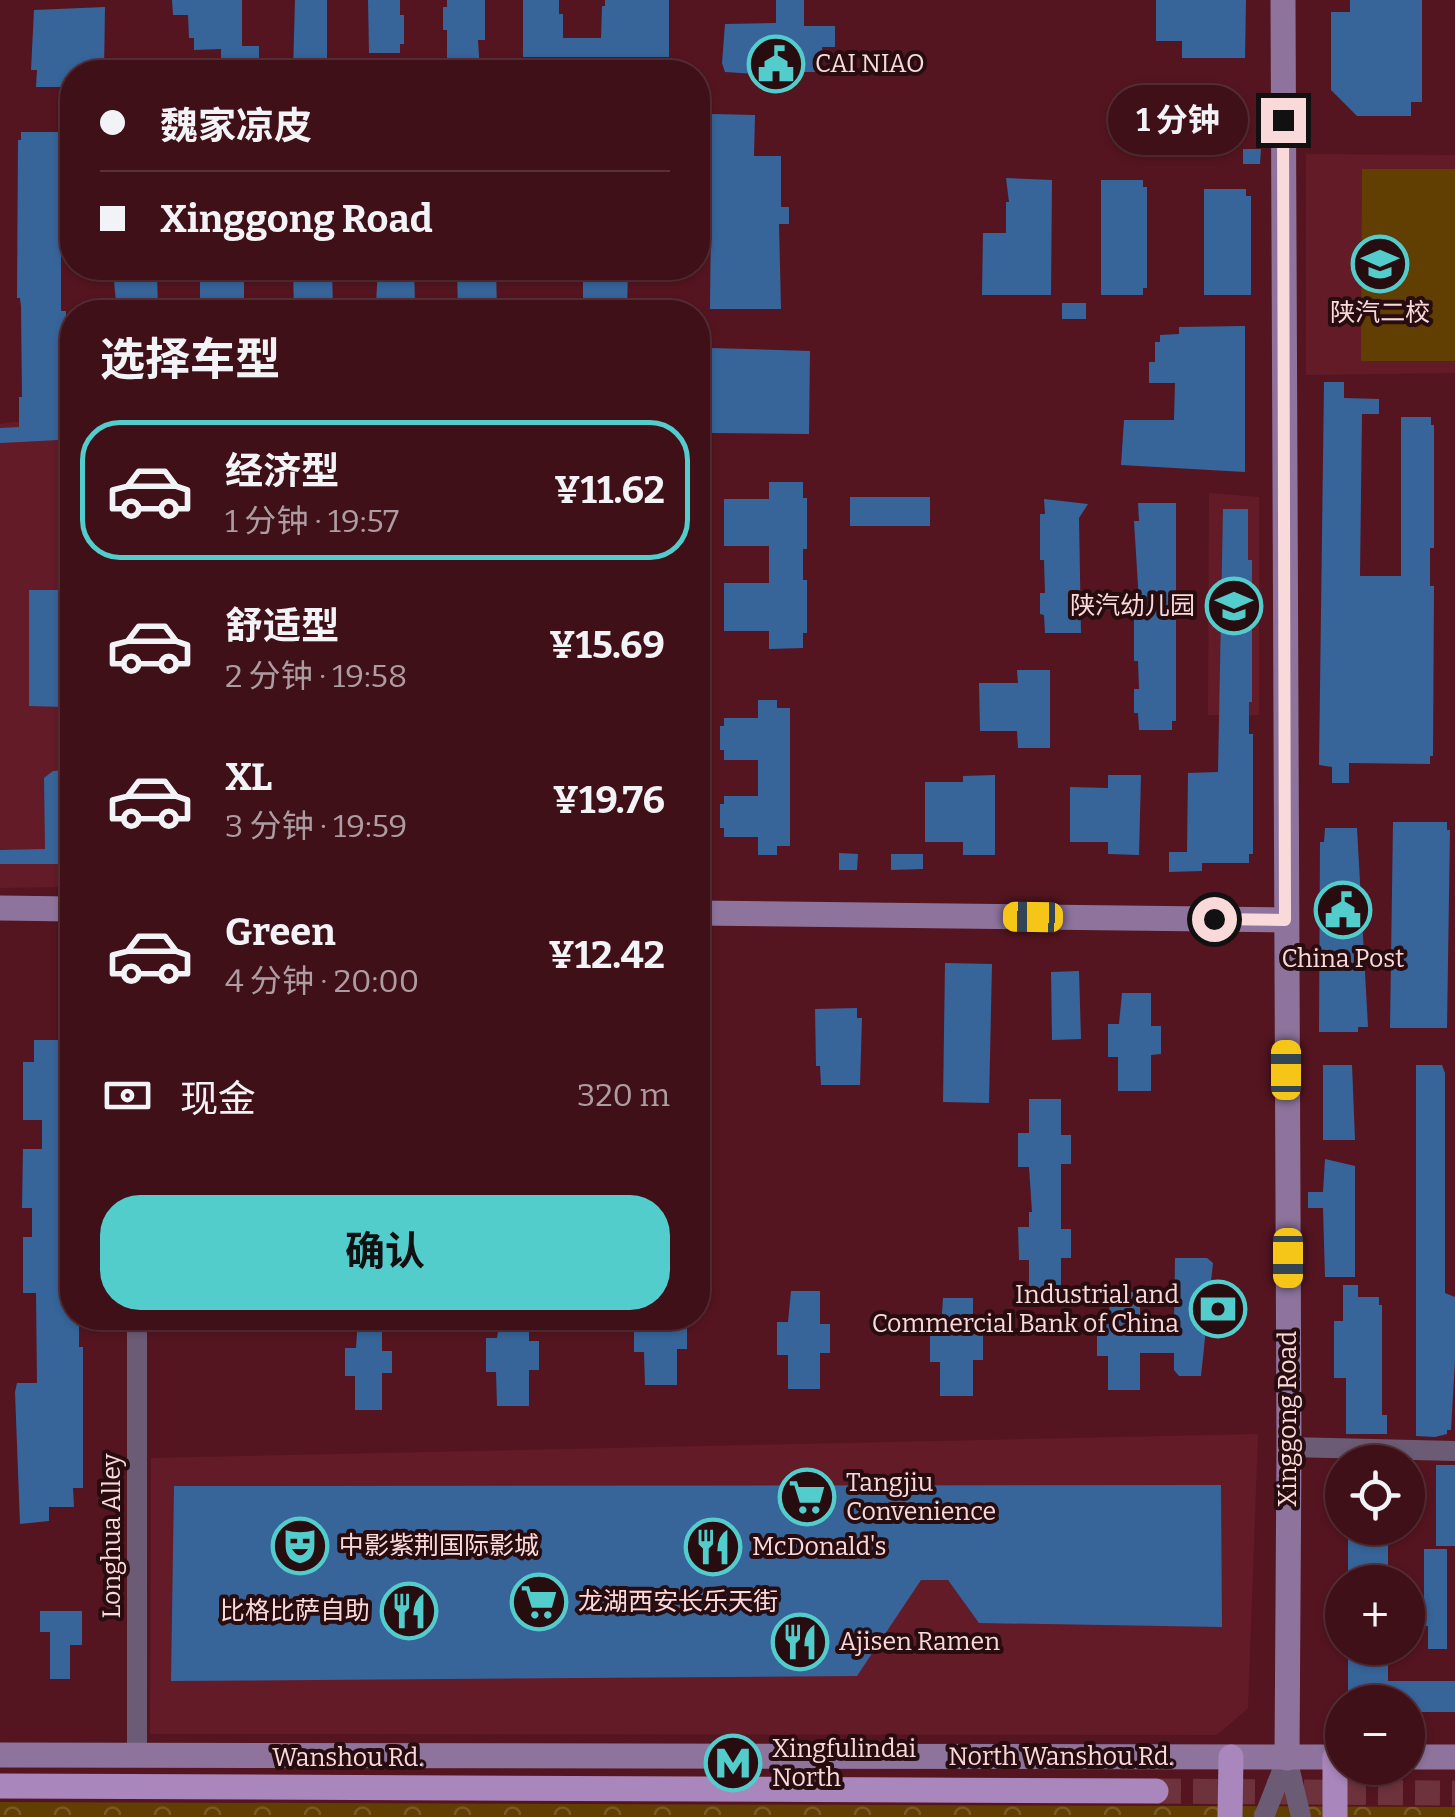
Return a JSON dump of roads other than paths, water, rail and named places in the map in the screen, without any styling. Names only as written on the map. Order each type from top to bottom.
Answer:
[{"type":"main road","points":[[1230,1817],[1231,1757]]},
{"type":"main road","points":[[1336,1817],[1338,1785]]},
{"type":"main road","name":"Wanshou Rd.","points":[[0,1786],[1156,1791]]},
{"type":"street","name":"Xinggong Road","points":[[1282,0],[1289,1447],[1286,1758]]},
{"type":"street","points":[[0,908],[60,908]]},
{"type":"street","points":[[710,913],[1285,920]]},
{"type":"street","name":"Longhua Alley","points":[[137,1330],[137,1756]]},
{"type":"street","points":[[1289,1447],[1455,1451]]},
{"type":"street","name":"North Wanshou Rd.","points":[[0,1756],[1325,1757]]},
{"type":"street","points":[[240,1787],[341,1756]]},
{"type":"street","points":[[1425,1757],[1455,1757]]},
{"type":"street","points":[[1264,1817],[1286,1758]]},
{"type":"street","points":[[1286,1758],[1301,1817]]},
{"type":"tunnel","points":[[1156,1791],[1455,1793]]},
{"type":"place","name":"CAI NIAO","points":[[776,64]]},
{"type":"place","name":"陕汽二校","points":[[1380,264]]},
{"type":"place","name":"陕汽幼儿园","points":[[1234,606]]},
{"type":"place","name":"China Post","points":[[1343,910]]},
{"type":"place","name":"Industrial and Commercial Bank of China","points":[[1218,1309]]},
{"type":"place","name":"Tangjiu Convenience","points":[[807,1497]]},
{"type":"place","name":"中影紫荆国际影城","points":[[300,1546]]},
{"type":"place","name":"McDonald's","points":[[713,1547]]},
{"type":"place","name":"龙湖西安长乐天街","points":[[539,1602]]},
{"type":"place","name":"比格比萨自助","points":[[409,1611]]},
{"type":"place","name":"Ajisen Ramen","points":[[800,1642]]},
{"type":"place","name":"Xingfulindai North","points":[[733,1763]]}]
